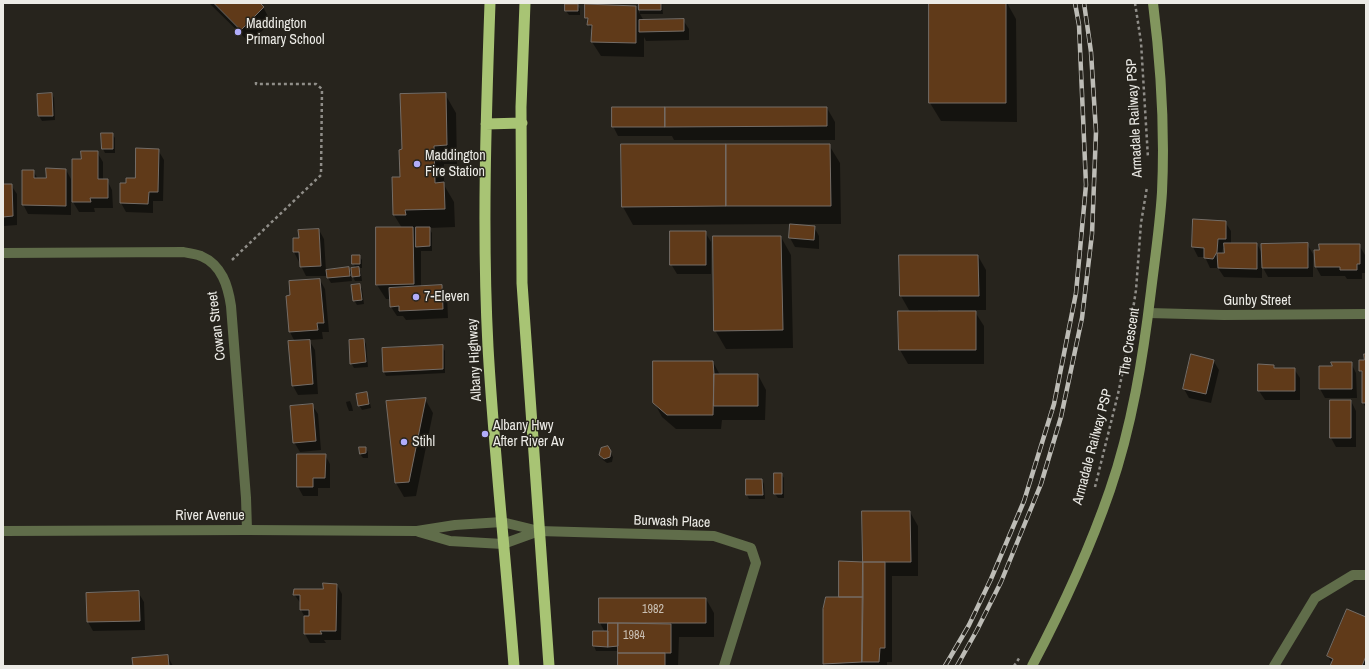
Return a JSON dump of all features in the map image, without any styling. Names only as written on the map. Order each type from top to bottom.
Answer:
[{"type":"highway","name":"Albany Highway","points":[[490,3],[486,124],[485,242],[488,347],[514,666]]},
{"type":"highway","points":[[525,3],[521,107],[522,283],[548,666]]},
{"type":"highway","points":[[486,124],[522,123]]},
{"type":"main road","name":"The Crescent","points":[[1032,666],[1079,571],[1110,490],[1130,417],[1145,341],[1158,238],[1162,184],[1161,85],[1152,3]]},
{"type":"street","name":"Cowan Street","points":[[3,254],[183,252],[201,256],[212,263],[223,276],[229,291],[232,306],[247,530]]},
{"type":"street","name":"Gunby Street","points":[[1149,313],[1224,315],[1366,314]]},
{"type":"street","name":"River Avenue","points":[[3,531],[417,531],[455,525],[502,522],[539,532]]},
{"type":"street","name":"River Avenue","points":[[417,531],[450,541],[503,544]]},
{"type":"street","points":[[503,544],[539,532]]},
{"type":"street","name":"Burwash Place","points":[[539,532],[714,536],[751,548],[756,563],[724,666]]},
{"type":"street","points":[[1274,666],[1315,598],[1353,575],[1366,575]]},
{"type":"path","name":"Armadale Railway PSP","points":[[1135,3],[1141,42],[1148,161]]},
{"type":"path","points":[[232,260],[321,175],[322,89],[316,84],[256,84],[256,79]]},
{"type":"path","name":"Armadale Railway PSP","points":[[1094,489],[1125,361],[1136,290],[1141,223],[1148,184]]},
{"type":"path","points":[[1014,666],[1023,652]]},
{"type":"building","points":[[214,3],[260,3],[264,7],[241,30]]},
{"type":"building","points":[[639,3],[661,3],[661,10],[639,10]]},
{"type":"building","points":[[929,3],[1006,3],[1006,103],[929,103]]},
{"type":"building","points":[[565,4],[578,4],[578,11],[565,11]]},
{"type":"building","points":[[585,4],[636,6],[636,43],[591,42],[592,25],[587,25],[588,18],[585,18]]},
{"type":"building","points":[[684,19],[684,31],[639,32],[639,20]]},
{"type":"building","points":[[52,93],[53,116],[38,116],[37,94]]},
{"type":"building","name":"Maddington Fire Station","points":[[446,93],[447,145],[434,146],[435,183],[444,182],[445,209],[405,210],[406,215],[393,215],[392,177],[400,177],[399,150],[402,149],[400,94]]},
{"type":"building","points":[[612,107],[665,107],[665,127],[612,127]]},
{"type":"building","points":[[665,107],[827,107],[827,126],[665,127]]},
{"type":"building","points":[[101,133],[113,133],[113,149],[102,149]]},
{"type":"building","points":[[621,144],[726,144],[726,206],[622,207]]},
{"type":"building","points":[[726,144],[830,144],[831,206],[726,206]]},
{"type":"building","points":[[136,148],[159,149],[158,192],[149,192],[148,204],[120,203],[120,183],[126,183],[126,178],[135,178]]},
{"type":"building","points":[[81,151],[98,151],[98,179],[108,179],[108,198],[90,198],[91,202],[72,202],[72,159],[81,159]]},
{"type":"building","points":[[46,168],[66,169],[66,206],[22,205],[22,170],[34,170],[34,178],[46,178]]},
{"type":"building","points":[[3,184],[12,184],[13,216],[3,217]]},
{"type":"building","points":[[1193,219],[1226,221],[1226,239],[1218,239],[1217,252],[1213,259],[1204,258],[1204,248],[1192,247]]},
{"type":"building","points":[[790,224],[815,226],[814,240],[789,238]]},
{"type":"building","points":[[376,227],[413,227],[414,284],[376,285]]},
{"type":"building","points":[[416,227],[430,227],[430,246],[416,247]]},
{"type":"building","points":[[319,229],[321,266],[300,267],[299,252],[293,252],[293,238],[299,238],[298,230]]},
{"type":"building","points":[[670,231],[706,231],[706,265],[670,265]]},
{"type":"building","points":[[713,236],[781,236],[783,330],[714,331]]},
{"type":"building","points":[[1224,243],[1257,243],[1257,269],[1218,268],[1217,253],[1224,253]]},
{"type":"building","points":[[1308,243],[1308,268],[1262,268],[1261,244]]},
{"type":"building","points":[[1319,244],[1360,244],[1360,264],[1357,264],[1357,270],[1340,270],[1340,267],[1315,267],[1314,250],[1319,250]]},
{"type":"building","points":[[352,255],[360,255],[360,264],[352,264]]},
{"type":"building","points":[[899,255],[978,255],[979,296],[900,296]]},
{"type":"building","points":[[349,267],[350,276],[327,278],[326,270]]},
{"type":"building","points":[[359,267],[360,276],[352,277],[351,268]]},
{"type":"building","points":[[320,279],[324,323],[317,323],[318,330],[289,332],[286,296],[290,295],[289,281]]},
{"type":"building","points":[[360,284],[362,300],[353,301],[351,285]]},
{"type":"building","name":"7-Eleven","points":[[442,285],[443,309],[399,311],[399,306],[390,307],[389,288]]},
{"type":"building","points":[[898,311],[976,311],[976,350],[899,350]]},
{"type":"building","points":[[364,339],[366,362],[350,364],[349,340]]},
{"type":"building","points":[[310,340],[313,384],[292,386],[288,341]]},
{"type":"building","name":"7-Eleven","points":[[443,345],[443,369],[383,372],[382,348]]},
{"type":"building","points":[[1191,354],[1214,360],[1206,394],[1183,389]]},
{"type":"building","points":[[1364,354],[1366,354],[1366,403],[1362,403],[1362,371],[1359,371],[1359,360],[1364,360]]},
{"type":"building","points":[[653,361],[713,361],[713,415],[667,415],[653,403]]},
{"type":"building","points":[[1331,362],[1352,362],[1352,389],[1319,389],[1319,366],[1332,366]]},
{"type":"building","points":[[1258,364],[1274,365],[1274,368],[1295,368],[1295,391],[1258,391]]},
{"type":"building","points":[[714,374],[758,374],[758,406],[714,406]]},
{"type":"building","points":[[367,392],[369,404],[358,406],[356,394]]},
{"type":"building","name":"Stihl","points":[[426,398],[409,482],[395,483],[386,401]]},
{"type":"building","points":[[1330,400],[1351,400],[1351,438],[1330,438]]},
{"type":"building","points":[[313,404],[316,441],[293,443],[290,406]]},
{"type":"building","points":[[608,446],[611,451],[610,457],[604,459],[599,455],[601,448]]},
{"type":"building","points":[[359,447],[366,447],[366,453],[360,454]]},
{"type":"building","points":[[297,454],[326,454],[325,478],[313,478],[313,487],[297,487]]},
{"type":"building","points":[[774,473],[782,473],[782,494],[774,494]]},
{"type":"building","points":[[746,479],[762,479],[763,495],[746,495]]},
{"type":"building","points":[[862,511],[910,511],[911,562],[863,562]]},
{"type":"building","points":[[839,561],[863,562],[863,597],[839,597]]},
{"type":"building","points":[[863,562],[885,562],[885,648],[880,648],[879,662],[862,662]]},
{"type":"building","points":[[323,583],[337,584],[336,631],[320,631],[322,634],[304,634],[304,616],[309,616],[309,610],[300,610],[300,595],[293,595],[294,589],[323,589]]},
{"type":"building","points":[[139,591],[140,621],[87,622],[86,593]]},
{"type":"building","points":[[826,597],[863,597],[862,662],[823,664],[823,609]]},
{"type":"building","points":[[599,598],[706,598],[706,623],[599,623]]},
{"type":"building","points":[[1347,609],[1366,617],[1366,656],[1362,666],[1330,666],[1333,659],[1327,656]]},
{"type":"building","points":[[608,623],[618,623],[618,646],[608,647]]},
{"type":"building","points":[[618,623],[671,624],[671,653],[618,653]]},
{"type":"building","points":[[593,631],[608,631],[608,647],[593,646]]},
{"type":"building","points":[[618,653],[665,653],[665,666],[618,666]]},
{"type":"building","points":[[168,655],[169,666],[133,666],[132,658]]},
{"type":"railway","points":[[945,666],[969,625],[991,579],[1024,501],[1054,404],[1076,293],[1086,185],[1079,25],[1075,3]]},
{"type":"railway","points":[[957,666],[1001,582],[1041,484],[1061,417],[1082,318],[1092,234],[1096,132],[1091,52],[1084,3]]},
{"type":"place","name":"Maddington Primary School","points":[[238,32]]},
{"type":"place","name":"Maddington Fire Station","points":[[417,164]]},
{"type":"place","name":"7-Eleven","points":[[416,297]]},
{"type":"place","name":"Albany Hwy After River Av","points":[[485,434]]},
{"type":"place","name":"Stihl","points":[[404,442]]}]
